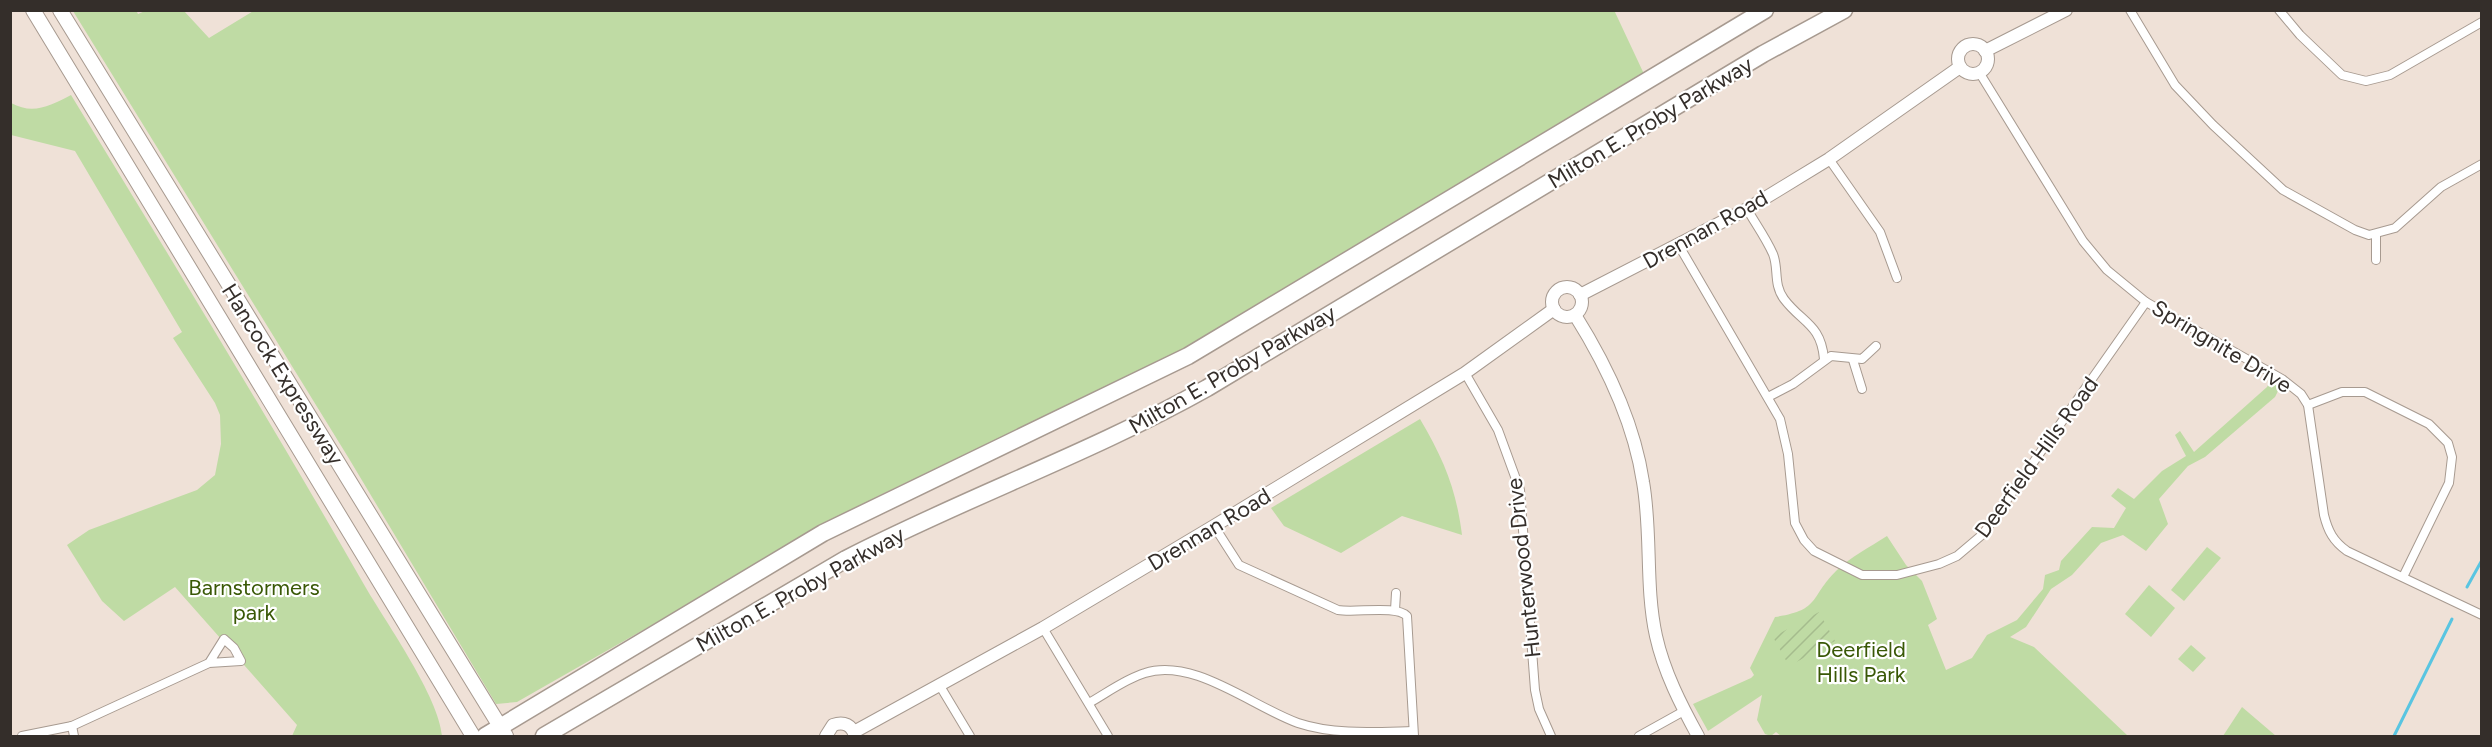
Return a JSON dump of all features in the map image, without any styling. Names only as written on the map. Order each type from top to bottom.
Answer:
[{"type":"highway","name":"Milton E. Proby Parkway","points":[[485,736],[503,732],[823,533],[1188,356],[1765,10]]},
{"type":"highway","name":"Milton E. Proby Parkway","points":[[544,736],[846,559],[890,536],[1134,426],[1199,393],[1763,54],[1844,10]]},
{"type":"main road","name":"Hancock Expressway","points":[[33,10],[473,736]]},
{"type":"main road","name":"Hancock Expressway","points":[[60,10],[503,732]]},
{"type":"street","points":[[1985,51],[2066,10]]},
{"type":"street","points":[[2130,10],[2180,90],[2283,190],[2355,230],[2376,234],[2389,231],[2405,222],[2441,187],[2481,164]]},
{"type":"street","points":[[2279,10],[2300,35],[2342,75],[2366,81],[2390,75],[2481,22]]},
{"type":"street","points":[[1972,44],[1985,51],[1987,61],[1979,72],[1971,74],[1960,67],[1958,57],[1963,48],[1972,44]]},
{"type":"street","name":"Drennan Road","points":[[1580,296],[1747,208],[1829,159],[1960,67]]},
{"type":"street","name":"Springnite Drive","points":[[1979,72],[2083,241],[2114,277],[2146,302],[2282,379],[2301,394],[2308,405],[2324,515],[2332,537],[2347,551],[2481,615]]},
{"type":"street","points":[[1829,159],[1880,232],[1897,278]]},
{"type":"street","points":[[1747,208],[1774,255],[1777,288],[1785,301],[1812,324],[1823,344],[1824,359]]},
{"type":"street","points":[[2376,234],[2376,260]]},
{"type":"street","name":"Deerfield Hills Road","points":[[1678,244],[1768,398],[1784,435],[1792,513],[1804,540],[1826,558],[1862,575],[1897,575],[1920,570],[1957,556],[1983,534],[2146,302]]},
{"type":"street","points":[[1568,288],[1580,296],[1581,308],[1575,315],[1561,316],[1554,309],[1553,299],[1558,290],[1568,288]]},
{"type":"street","name":"Drennan Road","points":[[855,734],[1043,628],[1465,374],[1554,309]]},
{"type":"street","points":[[1575,315],[1612,382],[1639,459],[1646,503],[1656,637],[1684,711],[1698,736]]},
{"type":"street","points":[[1768,398],[1814,370],[1824,359],[1842,356],[1853,360],[1862,359],[1876,346]]},
{"type":"street","points":[[1853,360],[1862,388]]},
{"type":"street","name":"Hunterwood Drive","points":[[1465,374],[1498,430],[1520,490],[1535,690],[1539,709],[1551,736]]},
{"type":"street","points":[[2308,405],[2342,392],[2365,392],[2428,424],[2448,443],[2452,457],[2449,483],[2403,577]]},
{"type":"street","points":[[1089,703],[1133,677],[1146,672],[1173,669],[1198,676],[1298,723],[1330,733],[1413,734],[1407,616],[1402,611],[1395,610],[1338,610],[1249,570],[1233,559],[1214,526]]},
{"type":"street","points":[[1395,610],[1396,593]]},
{"type":"street","points":[[1043,628],[1108,736]]},
{"type":"street","points":[[22,736],[72,726],[209,663]]},
{"type":"street","points":[[940,686],[970,736]]},
{"type":"street","points":[[1638,736],[1684,711]]},
{"type":"street","points":[[826,736],[829,729],[838,724],[847,725],[855,734]]},
{"type":"street","points":[[72,726],[74,736]]},
{"type":"green space","points":[[136,10],[138,14],[145,11],[184,11],[209,38],[255,10],[1614,10],[1644,74],[1166,359],[878,496],[517,702],[496,704],[348,457],[73,11]]},
{"type":"green space","name":"Barnstormers park","points":[[71,95],[411,661],[432,701],[442,736],[292,736],[297,725],[175,587],[124,621],[102,601],[67,545],[89,530],[197,490],[215,475],[221,444],[220,415],[215,403],[173,338],[182,332],[75,151],[11,135],[11,103],[19,107],[34,109],[49,106]]},
{"type":"green space","name":"Deerfield Hills Park","points":[[2270,381],[2280,387],[2275,397],[2205,457],[2188,466],[2159,499],[2168,524],[2146,551],[2123,535],[2101,543],[2072,575],[2051,589],[2026,627],[2010,637],[2034,647],[2128,736],[1781,736],[1776,732],[1771,736],[1765,734],[1757,720],[1762,695],[1708,731],[1693,704],[1751,678],[1754,675],[1750,668],[1775,617],[1800,611],[1807,606],[1842,566],[1887,536],[1906,565],[1922,581],[1937,619],[1928,625],[1946,670],[1972,658],[1987,635],[2017,620],[2043,589],[2045,575],[2059,570],[2061,561],[2092,527],[2114,528],[2126,508],[2111,496],[2118,488],[2134,499],[2162,471],[2186,456],[2175,435],[2180,431],[2194,452],[2267,387]]},
{"type":"green space","points":[[1420,419],[1448,475],[1462,535],[1402,516],[1341,553],[1284,526],[1271,508]]},
{"type":"green space","points":[[2207,547],[2221,558],[2184,601],[2171,590]]},
{"type":"green space","points":[[2149,585],[2175,608],[2151,637],[2125,614]]},
{"type":"green space","points":[[1819,612],[1835,641],[1789,666],[1773,637]]},
{"type":"green space","points":[[2191,645],[2206,658],[2193,672],[2178,659]]},
{"type":"green space","points":[[2242,707],[2276,736],[2223,736]]},
{"type":"waterway","points":[[2467,587],[2482,560]]},
{"type":"waterway","points":[[2394,736],[2452,619]]}]
